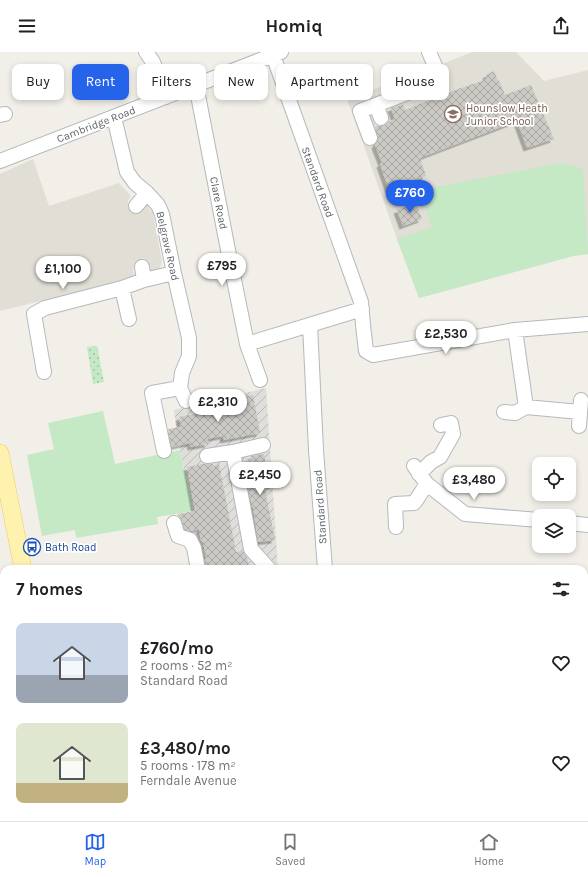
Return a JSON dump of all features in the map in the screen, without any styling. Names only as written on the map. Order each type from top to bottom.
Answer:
[{"type":"main road","points":[[0,453],[22,565]]},
{"type":"main road","points":[[8,492],[17,515],[31,565]]},
{"type":"street","points":[[146,52],[154,64]]},
{"type":"street","points":[[370,138],[360,111],[379,111],[441,80],[429,52]]},
{"type":"street","name":"Cambridge Road","points":[[206,80],[254,57],[277,54]]},
{"type":"street","name":"Standard Road","points":[[277,54],[362,302],[362,324],[366,351],[373,355],[516,330]]},
{"type":"street","name":"Cambridge Road","points":[[0,161],[158,100]]},
{"type":"street","name":"Clare Road","points":[[199,100],[247,344],[260,380]]},
{"type":"street","name":"Belgrave Road","points":[[114,117],[127,172],[135,183],[158,204],[162,214],[189,338],[189,356],[182,373],[180,388]]},
{"type":"street","points":[[136,206],[147,193]]},
{"type":"street","points":[[44,372],[34,314],[45,308],[122,288],[143,273],[174,274]]},
{"type":"street","points":[[122,288],[129,319]]},
{"type":"street","points":[[247,344],[362,309]]},
{"type":"street","points":[[526,407],[516,330],[588,324]]},
{"type":"street","name":"Standard Road","points":[[310,325],[316,450],[325,565]]},
{"type":"street","points":[[164,451],[152,393],[180,388],[186,401]]},
{"type":"street","points":[[504,412],[515,413],[526,407],[580,412]]},
{"type":"street","points":[[420,474],[432,462],[440,457],[453,434],[451,423],[441,425]]},
{"type":"street","points":[[207,456],[263,445]]},
{"type":"street","points":[[233,452],[251,549],[265,565]]},
{"type":"street","points":[[420,474],[465,514],[532,519]]},
{"type":"street","points":[[396,527],[395,504],[414,503],[422,489],[420,474]]},
{"type":"street","points":[[174,523],[178,536],[190,540],[194,548],[197,565]]},
{"type":"street","points":[[576,524],[588,525]]},
{"type":"shaded area","points":[[472,52],[516,52],[544,81],[588,70],[588,254],[573,256],[419,298],[347,100],[373,100],[373,90],[381,87],[381,100],[449,100],[449,64],[442,64]]},
{"type":"shaded area","points":[[33,159],[49,206],[119,183],[131,196],[127,202],[140,208],[146,205],[153,213],[162,262],[159,270],[151,271],[146,266],[133,269],[134,278],[0,311],[0,174]]},
{"type":"shaded area","points":[[266,388],[278,565],[203,565],[185,468],[183,468],[174,410]]},
{"type":"green space","points":[[562,163],[583,169],[588,254],[573,256],[419,298],[397,239],[432,227],[419,190]]},
{"type":"green space","points":[[97,346],[104,382],[93,384],[87,347]]},
{"type":"green space","points":[[103,411],[115,464],[180,450],[193,511],[157,517],[158,524],[76,538],[75,530],[42,536],[27,455],[54,449],[48,423]]},
{"type":"building","points":[[494,71],[505,95],[531,85],[554,139],[527,148],[517,121],[420,158],[426,176],[389,190],[380,164],[382,163],[375,145],[378,139],[375,127],[384,126],[388,122],[395,119],[391,108],[403,104],[405,110],[430,100],[449,100],[449,92],[487,79],[486,75]]},
{"type":"building","points":[[416,203],[422,219],[403,226],[397,210]]},
{"type":"building","points":[[253,395],[260,433],[224,440],[223,436],[207,439],[208,444],[191,447],[190,443],[172,447],[168,429],[181,427],[179,417],[206,412],[204,405]]},
{"type":"building","points":[[264,454],[270,489],[265,490],[275,540],[258,542],[253,507],[243,462],[252,460],[251,456]]},
{"type":"building","points":[[203,464],[213,464],[213,466],[219,464],[236,552],[243,551],[247,557],[248,565],[206,565],[203,542],[201,542],[199,529],[190,531],[185,529],[182,520],[178,516],[178,514],[195,511],[187,467]]},
{"type":"place","name":"Hounslow Heath Junior School","points":[[453,114]]},
{"type":"place","name":"Bath Road","points":[[32,547]]}]
